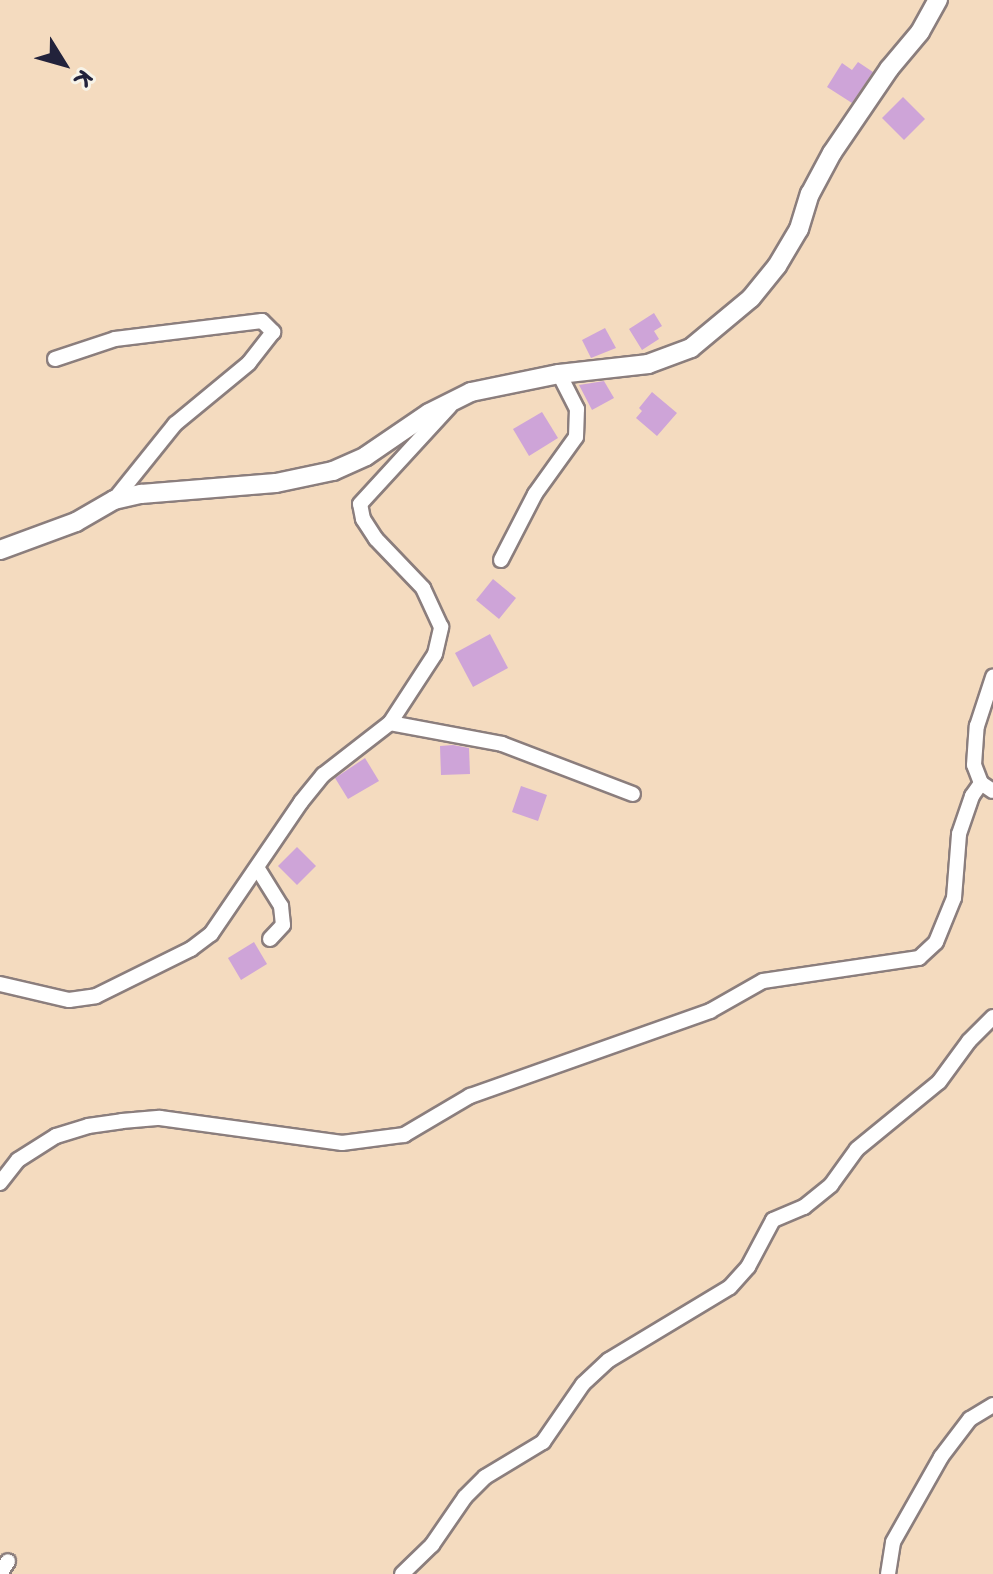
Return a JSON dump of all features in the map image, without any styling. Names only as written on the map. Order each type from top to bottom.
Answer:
[{"type":"street","points":[[0,550],[76,522],[114,500],[170,489],[276,483],[313,477],[366,456],[429,413],[471,392],[559,374],[674,357],[707,337],[751,298],[777,266],[799,229],[810,194],[832,153],[889,69],[920,32],[938,0]]},
{"type":"street","points":[[55,359],[115,339],[262,321],[273,332],[249,363],[175,424],[114,500]]},
{"type":"street","points":[[501,560],[535,494],[576,437],[577,409],[559,374]]},
{"type":"street","points":[[0,984],[69,1000],[96,996],[191,949],[211,934],[301,802],[323,775],[390,723],[435,654],[441,627],[423,588],[376,539],[363,519],[360,504],[453,402]]},
{"type":"street","points":[[0,1183],[18,1160],[56,1136],[88,1126],[122,1121],[160,1118],[342,1143],[404,1135],[470,1096],[710,1011],[763,981],[919,958],[936,942],[954,898],[959,834],[987,787],[974,765],[981,708],[993,677]]},
{"type":"street","points":[[390,723],[502,744],[633,794]]},
{"type":"street","points":[[258,869],[281,906],[283,925],[270,939]]},
{"type":"street","points":[[402,1574],[432,1545],[465,1497],[485,1477],[543,1442],[583,1384],[609,1360],[730,1287],[748,1267],[773,1220],[804,1207],[831,1185],[857,1149],[939,1082],[969,1041],[993,1017]]},
{"type":"street","points":[[888,1574],[893,1542],[941,1457],[970,1419],[993,1405]]},
{"type":"street","points":[[0,1574],[8,1561]]},
{"type":"building","points":[[858,62],[873,72],[852,103],[827,87],[842,63],[852,70]]},
{"type":"building","points":[[903,97],[925,119],[904,140],[882,118]]},
{"type":"building","points":[[654,313],[662,326],[654,331],[659,339],[642,350],[629,329]]},
{"type":"building","points":[[605,328],[616,348],[591,358],[582,340]]},
{"type":"building","points":[[604,381],[614,398],[592,410],[579,385]]},
{"type":"building","points":[[652,392],[677,413],[657,436],[636,418],[642,411],[639,408]]},
{"type":"building","points":[[542,412],[558,438],[529,456],[513,429]]},
{"type":"building","points":[[493,579],[516,598],[499,619],[476,600]]},
{"type":"building","points":[[490,634],[508,668],[473,687],[455,653]]},
{"type":"building","points":[[440,746],[469,748],[470,774],[441,775]]},
{"type":"building","points":[[365,758],[379,781],[348,799],[335,778]]},
{"type":"building","points":[[521,786],[547,795],[538,821],[512,812]]},
{"type":"building","points":[[297,847],[316,866],[297,885],[278,866]]},
{"type":"building","points":[[254,942],[267,964],[241,980],[228,958]]}]
